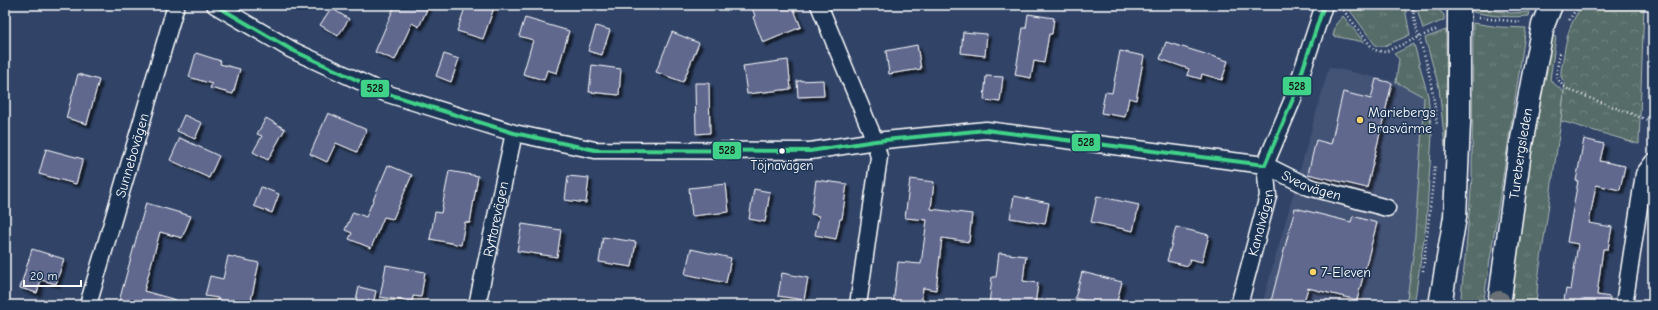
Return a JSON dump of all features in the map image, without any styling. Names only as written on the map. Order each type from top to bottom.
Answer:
[{"type":"main road","name":"Turebergsleden","points":[[1499,304],[1520,151],[1543,25],[1551,5]]},
{"type":"main road","points":[[1440,305],[1455,217],[1459,122],[1459,13]]},
{"type":"street","name":"Sunnebovägen","points":[[88,305],[176,5]]},
{"type":"street","name":"Sveavägen","points":[[214,5],[292,50],[385,93],[514,133],[595,150],[810,151],[875,141],[986,130],[1265,165],[1309,187],[1387,208]]},
{"type":"street","points":[[819,5],[875,141],[879,157],[858,305]]},
{"type":"street","name":"Kanalvägen","points":[[1239,305],[1268,196],[1265,165],[1293,99],[1324,5]]},
{"type":"street","name":"Ryttarevägen","points":[[477,305],[514,133]]},
{"type":"street","points":[[1624,305],[1644,174],[1653,162]]},
{"type":"path","points":[[1340,5],[1374,50],[1385,52],[1419,36],[1459,13],[1473,18],[1543,25],[1565,29],[1573,11],[1579,5]]},
{"type":"path","points":[[1413,5],[1413,19],[1419,36],[1435,100],[1437,130]]},
{"type":"path","points":[[1651,5],[1650,121],[1651,145],[1653,151]]},
{"type":"path","points":[[1561,49],[1556,76],[1561,85],[1569,90],[1650,121]]},
{"type":"path","points":[[1422,276],[1435,161]]},
{"type":"shaded area","points":[[1329,67],[1396,82],[1424,96],[1414,250],[1406,305],[1262,305]]},
{"type":"green space","points":[[1346,5],[1406,5],[1410,35],[1384,46],[1376,46]]},
{"type":"green space","points":[[1418,5],[1435,6],[1444,15],[1444,20],[1423,29],[1418,12]]},
{"type":"green space","points":[[1583,5],[1644,5],[1639,144],[1561,121],[1565,83],[1561,77],[1561,71],[1566,44],[1573,21]]},
{"type":"green space","points":[[1472,7],[1511,13],[1530,12],[1529,16],[1514,17],[1487,15],[1473,12]]},
{"type":"green space","points":[[1343,16],[1364,42],[1333,36],[1336,24]]},
{"type":"green space","points":[[1473,23],[1499,27],[1526,28],[1483,305],[1460,305],[1472,178]]},
{"type":"green space","points":[[1446,30],[1447,121],[1445,147],[1439,87],[1425,38]]},
{"type":"green space","points":[[1551,35],[1556,37],[1550,80],[1564,92],[1538,280],[1536,305],[1512,305],[1512,289],[1537,109]]},
{"type":"green space","points":[[1414,44],[1428,96],[1432,136],[1426,225],[1414,305],[1406,305],[1414,250],[1424,97],[1396,82],[1399,59],[1394,54]]},
{"type":"building","points":[[395,5],[429,5],[419,27],[412,23],[395,60],[375,52]]},
{"type":"building","points":[[466,5],[495,5],[483,39],[457,31]]},
{"type":"building","points":[[751,5],[792,5],[801,27],[763,43],[753,17],[755,16]]},
{"type":"building","points":[[331,8],[349,19],[338,36],[320,25]]},
{"type":"building","points":[[1028,14],[1054,18],[1052,34],[1049,34],[1044,63],[1034,61],[1031,78],[1015,75],[1023,28],[1026,28]]},
{"type":"building","points":[[525,18],[569,31],[557,73],[547,70],[544,80],[523,74],[533,40],[519,36]]},
{"type":"building","points":[[596,26],[610,30],[602,55],[588,51]]},
{"type":"building","points":[[672,32],[699,43],[683,82],[656,72]]},
{"type":"building","points":[[963,32],[987,34],[985,56],[961,53]]},
{"type":"building","points":[[1166,42],[1228,61],[1222,80],[1202,74],[1201,79],[1187,75],[1189,69],[1160,59]]},
{"type":"building","points":[[917,45],[921,69],[889,74],[886,51]]},
{"type":"building","points":[[1120,51],[1144,56],[1136,100],[1129,98],[1125,117],[1101,113],[1105,92],[1112,93]]},
{"type":"building","points":[[196,53],[221,61],[220,64],[240,69],[233,94],[210,88],[212,84],[189,77]]},
{"type":"building","points":[[444,54],[459,59],[451,82],[436,76]]},
{"type":"building","points":[[788,60],[791,89],[747,94],[743,66]]},
{"type":"building","points":[[592,65],[621,69],[619,95],[589,92]]},
{"type":"building","points":[[78,74],[99,80],[87,124],[66,118]]},
{"type":"building","points":[[986,76],[1003,77],[1000,102],[984,100]]},
{"type":"building","name":"Mariebergs Brasvärme","points":[[1376,79],[1392,83],[1367,188],[1308,174],[1316,140],[1331,144],[1343,92],[1371,99]]},
{"type":"building","points":[[823,80],[824,96],[798,97],[797,81]]},
{"type":"building","points":[[695,83],[709,83],[710,133],[696,134]]},
{"type":"building","points":[[328,113],[367,130],[357,152],[336,143],[327,162],[310,154]]},
{"type":"building","points":[[184,115],[202,123],[195,139],[177,131]]},
{"type":"building","points":[[266,118],[285,129],[268,160],[253,152],[262,136],[257,134]]},
{"type":"building","points":[[180,138],[219,156],[209,178],[170,160]]},
{"type":"building","points":[[1584,139],[1604,144],[1600,161],[1625,166],[1620,190],[1596,185],[1589,223],[1612,227],[1608,249],[1603,249],[1597,295],[1610,297],[1609,305],[1563,305],[1566,289],[1571,290],[1578,244],[1567,242]]},
{"type":"building","points":[[46,149],[83,159],[76,184],[39,174]]},
{"type":"building","points":[[388,165],[412,175],[393,219],[384,217],[371,248],[349,239],[352,233],[345,230],[353,212],[366,217]]},
{"type":"building","points":[[449,171],[478,176],[470,223],[465,222],[461,245],[430,239],[435,212],[441,213]]},
{"type":"building","points":[[568,176],[589,178],[586,203],[565,200]]},
{"type":"building","points":[[910,179],[934,182],[931,209],[972,214],[969,242],[942,238],[936,290],[923,288],[921,305],[893,305],[898,262],[921,264],[927,220],[905,218]]},
{"type":"building","points":[[816,180],[847,184],[842,219],[840,219],[836,239],[815,235],[819,216],[811,214]]},
{"type":"building","points":[[726,184],[729,212],[692,216],[689,188]]},
{"type":"building","points":[[261,187],[279,194],[272,213],[254,206]]},
{"type":"building","points":[[754,189],[770,192],[765,222],[749,219]]},
{"type":"building","points":[[1014,196],[1049,203],[1045,224],[1010,218]]},
{"type":"building","points":[[1097,196],[1139,205],[1133,231],[1091,222]]},
{"type":"building","points":[[146,203],[191,216],[182,238],[160,232],[144,291],[176,300],[175,305],[118,305]]},
{"type":"building","points":[[1295,208],[1351,222],[1353,216],[1377,223],[1357,300],[1308,288],[1303,305],[1270,305]]},
{"type":"building","points":[[522,224],[561,230],[557,257],[517,251]]},
{"type":"building","points":[[1176,227],[1209,235],[1202,262],[1190,259],[1188,266],[1167,261]]},
{"type":"building","points":[[603,237],[636,242],[632,267],[599,262]]},
{"type":"building","points":[[32,249],[64,259],[56,284],[41,280],[37,293],[20,288]]},
{"type":"building","points":[[691,249],[731,258],[726,283],[685,274]]},
{"type":"building","points":[[999,253],[1026,256],[1023,281],[1038,283],[1035,305],[989,305],[992,277],[996,277]]},
{"type":"building","points":[[228,256],[259,263],[250,305],[217,305],[218,298],[205,296],[210,276],[223,279]]},
{"type":"building","points":[[386,265],[425,272],[421,297],[413,296],[412,302],[380,297]]},
{"type":"building","points":[[1082,272],[1122,282],[1116,305],[1101,305],[1075,298]]},
{"type":"building","points":[[782,273],[808,278],[804,300],[778,296]]},
{"type":"building","points":[[359,287],[376,291],[373,305],[355,305]]},
{"type":"transit line","name":"528","points":[[215,5],[292,50],[385,93],[514,133],[595,150],[810,151],[875,141],[986,130],[1265,165]]},
{"type":"transit line","name":"528","points":[[1265,165],[1293,99],[1324,5]]},
{"type":"place","name":"Mariebergs Brasvärme","points":[[1360,120]]},
{"type":"place","name":"Töjnavägen","points":[[782,151]]},
{"type":"place","name":"7-Eleven","points":[[1313,272]]}]
